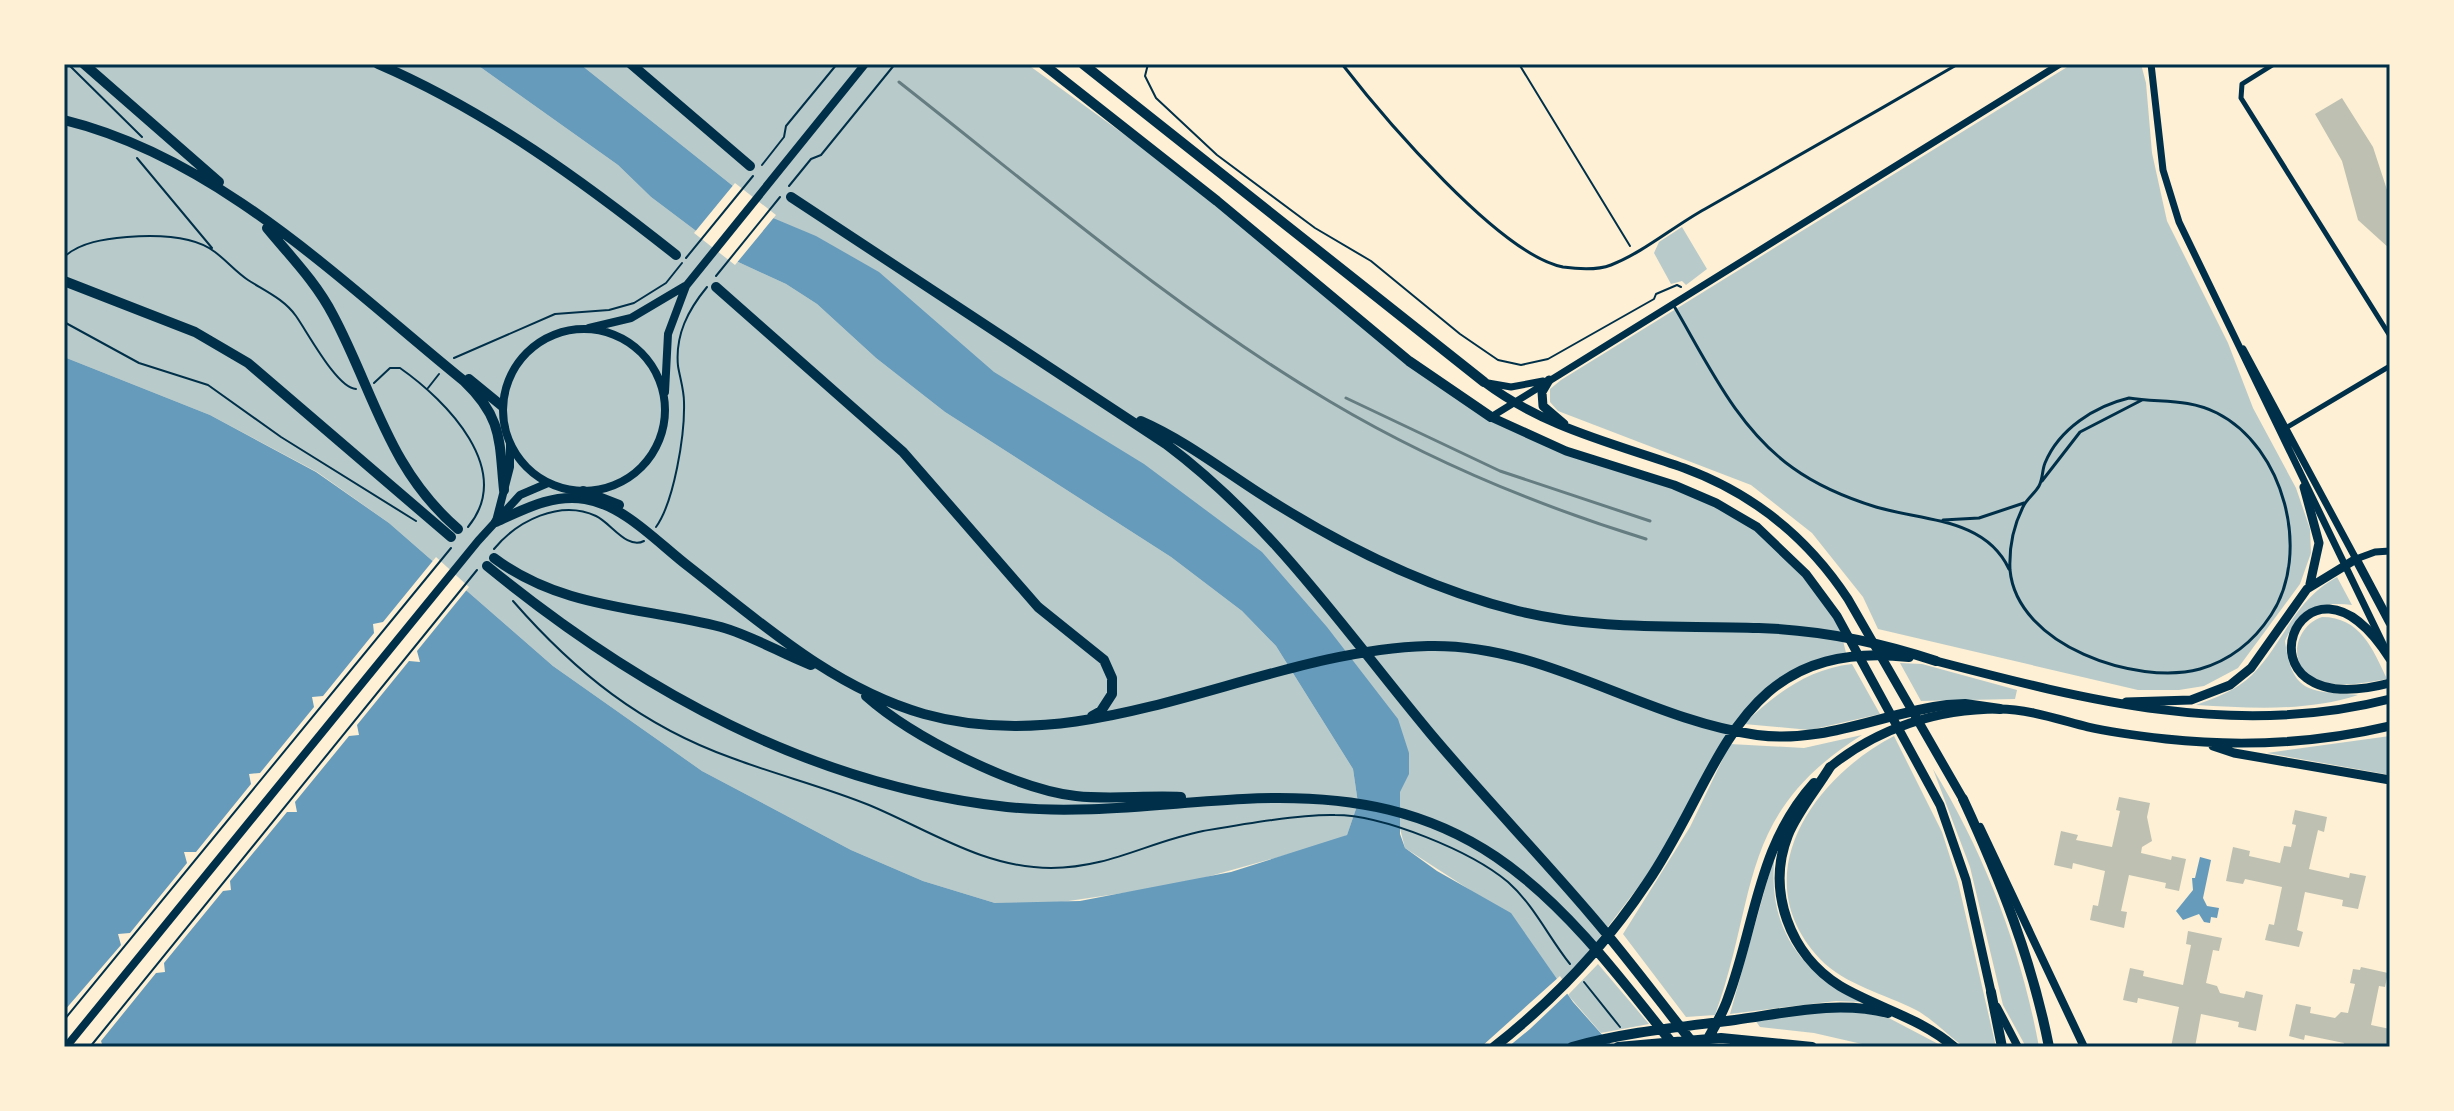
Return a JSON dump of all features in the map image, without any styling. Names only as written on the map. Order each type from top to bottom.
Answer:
[{"type":"highway","points":[[84,64],[132,110],[481,398],[497,425],[504,453],[504,490]]},
{"type":"highway","points":[[378,64],[441,94],[517,139],[676,255]]},
{"type":"highway","points":[[631,64],[750,166]]},
{"type":"highway","points":[[642,64],[674,102]]},
{"type":"highway","points":[[1043,64],[1217,201],[1409,361],[1491,417],[1546,444],[1716,503],[1757,527],[1806,574],[1837,616],[1940,805],[1966,880],[2002,1047]]},
{"type":"highway","points":[[1083,64],[1513,403],[1580,435],[1685,469],[1725,486],[1759,506],[1807,546],[1848,599],[1963,799],[2010,907],[2035,984],[2049,1047]]},
{"type":"highway","points":[[64,120],[140,146],[232,194]]},
{"type":"highway","points":[[791,197],[1114,409],[1205,474],[1262,526],[1446,752],[1593,917],[1696,1047]]},
{"type":"highway","points":[[253,210],[308,276],[331,311],[409,476],[455,537]]},
{"type":"highway","points":[[64,281],[195,332],[248,363],[455,537]]},
{"type":"highway","points":[[716,287],[903,452],[1038,607],[1104,660],[1112,678],[1109,700],[1096,715],[1079,720]]},
{"type":"highway","points":[[448,368],[476,383],[502,406]]},
{"type":"highway","points":[[1549,380],[1542,395],[1545,410],[1580,435]]},
{"type":"highway","points":[[1114,409],[1161,429],[1273,502],[1347,544],[1470,597],[1531,614],[1600,625],[1760,628],[1833,636],[2105,703],[2171,713],[2254,716],[2330,711],[2390,699]]},
{"type":"highway","points":[[2105,703],[2181,702],[2226,688],[2251,668],[2307,589],[2316,568],[2319,543],[2304,487]]},
{"type":"highway","points":[[583,491],[619,505],[635,524]]},
{"type":"highway","points":[[496,522],[545,501],[574,498],[598,502],[635,524],[772,632],[855,687],[923,714],[971,723],[1019,726],[1079,720],[1127,712],[1256,678],[1379,651],[1444,646],[1505,654],[1693,718],[1769,736],[1824,735],[1965,704],[2111,731],[2202,742],[2297,741],[2390,726]]},
{"type":"highway","points":[[2307,589],[2356,559],[2390,623]]},
{"type":"highway","points":[[486,563],[579,600],[719,627],[760,640],[830,672]]},
{"type":"highway","points":[[486,563],[563,627],[667,695],[775,747],[852,774],[938,796],[1025,808],[1094,809],[1297,797],[1352,801],[1406,814],[1481,846],[1535,884],[1579,928],[1675,1047]]},
{"type":"highway","points":[[2389,658],[2364,623],[2339,609],[2324,608],[2310,614],[2299,623],[2291,641],[2297,669],[2312,684],[2351,689],[2390,683]]},
{"type":"highway","points":[[1494,1047],[1575,974],[1646,885],[1670,849],[1724,741],[1745,713],[1790,677],[1847,657],[1905,653]]},
{"type":"highway","points":[[855,687],[880,709],[945,745],[1032,786],[1089,797],[1225,800]]},
{"type":"highway","points":[[1705,1042],[1728,1000],[1770,849],[1794,807],[1830,767],[1887,731],[1938,711]]},
{"type":"highway","points":[[2202,742],[2234,753],[2390,782]]},
{"type":"highway","points":[[1830,767],[1801,810],[1786,842],[1780,880],[1786,920],[1802,950],[1823,973],[1954,1047]]},
{"type":"highway","points":[[1572,1047],[1624,1035],[1847,1007],[1909,1019]]},
{"type":"highway","points":[[1618,1047],[1721,1038],[1812,1047]]},
{"type":"main road","points":[[496,522],[511,461],[502,406],[511,372],[532,347],[561,332],[631,318],[679,294],[865,64]]},
{"type":"main road","points":[[508,435],[524,463],[548,483],[583,491],[619,482],[648,462],[663,433],[666,344],[679,294]]},
{"type":"main road","points":[[587,328],[611,336],[636,352],[654,373],[665,399]]},
{"type":"main road","points":[[66,1047],[496,522],[523,492],[548,483]]},
{"type":"main road","points":[[1963,799],[1993,849],[2084,1047]]},
{"type":"main road","points":[[1991,992],[2018,1047]]},
{"type":"street","points":[[1491,417],[2060,64]]},
{"type":"street","points":[[2151,64],[2163,170],[2169,196],[2192,251],[2283,429],[2356,559],[2375,552],[2390,551]]},
{"type":"street","points":[[2274,64],[2242,84],[2240,92],[2270,148],[2390,336]]},
{"type":"street","points":[[2283,429],[2390,366]]},
{"type":"street","points":[[1484,382],[1511,387],[1549,380]]},
{"type":"street","points":[[2283,429],[2304,487],[2389,658]]},
{"type":"lane","points":[[1342,64],[1402,134],[1495,230],[1543,261],[1585,268],[1606,267],[1632,255],[1691,216],[1958,64]]},
{"type":"lane","points":[[1672,302],[1735,409],[1783,461],[1817,483],[1849,497],[1978,534],[1996,549],[2011,573],[2029,615],[2058,642],[2093,657],[2147,671],[2186,672],[2224,660],[2246,644],[2269,618],[2285,583],[2292,546],[2285,509],[2264,459],[2244,433],[2218,413],[2182,400],[2129,398],[2110,404],[2076,424],[2048,457],[2040,484]]},
{"type":"lane","points":[[2011,573],[2012,540],[2025,503],[2080,432],[2142,400]]},
{"type":"lane","points":[[1935,520],[1982,518],[2025,503]]},
{"type":"path","points":[[68,64],[101,99],[136,128],[143,140]]},
{"type":"path","points":[[427,389],[448,368],[555,314],[621,307],[666,283],[784,137],[786,126],[837,64]]},
{"type":"path","points":[[656,527],[668,505],[684,417],[678,355],[682,328],[692,304],[811,159],[821,155],[895,64]]},
{"type":"path","points":[[1148,64],[1147,86],[1156,98],[1217,155],[1315,228],[1371,261],[1460,334],[1498,360],[1526,365],[1556,356],[1654,299],[1656,294],[1677,285],[1681,287]]},
{"type":"path","points":[[1519,64],[1630,246]]},
{"type":"path","points":[[138,152],[137,158],[216,252],[296,315],[312,345],[345,386],[361,387]]},
{"type":"path","points":[[64,257],[90,243],[152,235],[197,244],[216,252]]},
{"type":"path","points":[[64,322],[139,363],[208,385],[281,437],[421,524]]},
{"type":"path","points":[[64,1020],[455,537],[471,524],[484,502],[481,469],[460,425],[427,389],[397,366],[371,384]]},
{"type":"path","points":[[90,1047],[486,563],[496,546],[528,521],[564,511],[599,517],[633,544],[645,540]]},
{"type":"path","points":[[1347,816],[1406,830],[1477,861],[1508,882],[1527,901],[1570,964]]},
{"type":"path","points":[[1579,976],[1622,1028]]},
{"type":"shaded area","points":[[64,64],[476,64],[618,165],[651,197],[736,261],[786,284],[817,304],[876,358],[945,412],[1171,557],[1242,611],[1276,646],[1353,769],[1358,803],[1347,835],[1329,843],[1178,885],[1048,904],[995,903],[923,881],[851,850],[702,771],[553,666],[389,523],[317,472],[210,415],[64,357]]},
{"type":"shaded area","points":[[580,64],[1027,64],[1234,214],[1445,388],[1526,435],[1695,493],[1775,542],[1837,616],[1847,657],[1817,665],[1756,703],[1645,878],[1562,987],[1470,890],[1405,848],[1368,703],[940,341],[773,218]]},
{"type":"shaded area","points":[[2072,64],[2141,64],[2146,83],[2152,153],[2167,221],[2228,343],[2253,408],[2296,488],[2310,529],[2311,553],[2300,584],[2238,668],[2204,686],[2179,690],[2138,690],[1878,629],[1863,597],[1812,533],[1751,485],[1558,411],[1550,402],[1550,389],[1561,380]]},
{"type":"shaded area","points":[[1682,227],[1707,269],[1686,285],[1682,281],[1671,284],[1654,253],[1659,242]]},
{"type":"shaded area","points":[[2337,577],[2352,605],[2320,606],[2304,615],[2285,641],[2288,659],[2293,672],[2306,687],[2358,695],[2298,706],[2257,708],[2196,705],[2233,689],[2252,675],[2309,598]]},
{"type":"shaded area","points":[[2322,617],[2335,618],[2356,629],[2370,646],[2387,679],[2359,684],[2329,683],[2312,677],[2304,670],[2297,653],[2301,635],[2313,621]]},
{"type":"shaded area","points":[[1900,663],[1922,664],[2017,690],[2015,699],[1921,701]]},
{"type":"shaded area","points":[[1852,664],[1880,714],[1810,730],[1744,724],[1768,703],[1807,677]]},
{"type":"shaded area","points":[[1862,735],[1821,765],[1792,795],[1772,826],[1758,859],[1715,1015],[1686,1017],[1623,934],[1690,827],[1730,744],[1804,748]]},
{"type":"shaded area","points":[[1894,736],[1942,832],[1958,882],[1996,1047],[1965,1047],[1916,1010],[1841,976],[1820,959],[1798,928],[1788,895],[1788,863],[1798,832],[1815,803],[1837,777],[1864,754]]},
{"type":"shaded area","points":[[2390,736],[2390,775],[2267,753]]},
{"type":"shaded area","points":[[1933,769],[1969,835],[1999,903],[2022,974],[2039,1047],[2026,1047],[2003,1005],[1970,867]]},
{"type":"shaded area","points":[[1775,853],[1776,902],[1791,943],[1819,976],[1860,1002],[1836,1001],[1730,1014]]},
{"type":"shaded area","points":[[1598,964],[1649,1024],[1601,1033],[1568,995]]},
{"type":"shaded area","points":[[1840,1010],[1885,1016],[1944,1047],[1875,1047],[1814,1033],[1760,1027],[1755,1020]]},
{"type":"water","points":[[476,64],[580,64],[773,218],[816,236],[879,272],[994,372],[1144,464],[1262,552],[1327,627],[1398,719],[1409,753],[1409,774],[1400,792],[1400,834],[1405,848],[1437,871],[1511,913],[1573,1002],[1613,1047],[64,1047],[64,357],[210,415],[316,472],[389,523],[553,666],[702,771],[851,850],[923,881],[995,903],[1080,901],[1231,872],[1347,835],[1358,803],[1353,769],[1276,646],[1242,611],[1171,557],[945,412],[876,358],[817,304],[786,284],[736,261],[651,197],[618,165]]},
{"type":"water","points":[[2200,857],[2211,860],[2203,898],[2207,906],[2219,908],[2217,918],[2211,917],[2210,923],[2204,922],[2199,914],[2183,920],[2176,911],[2193,890],[2192,878],[2195,878]]},
{"type":"pier","points":[[735,183],[776,215],[735,265],[694,233]]},
{"type":"pier","points":[[436,557],[469,587],[417,651],[420,662],[409,661],[357,725],[359,735],[349,736],[295,802],[297,812],[287,812],[230,881],[231,890],[223,891],[164,963],[165,972],[156,973],[101,1041],[103,1047],[64,1047],[64,1011],[121,945],[118,934],[130,933],[187,863],[184,852],[196,852],[251,784],[249,774],[260,773],[314,707],[312,697],[323,696],[374,633],[373,624],[383,622]]},
{"type":"pier","points":[[1560,976],[1570,991],[1530,1029],[1508,1047],[1481,1047]]},
{"type":"building","points":[[2342,98],[2373,147],[2390,199],[2390,249],[2358,220],[2342,161],[2315,114]]},
{"type":"building","points":[[2119,797],[2150,803],[2147,817],[2152,841],[2142,847],[2141,853],[2171,860],[2172,856],[2186,859],[2179,891],[2165,888],[2166,883],[2129,875],[2121,911],[2127,912],[2124,928],[2090,920],[2093,905],[2098,906],[2105,871],[2073,863],[2072,869],[2054,865],[2061,831],[2078,835],[2076,840],[2112,847],[2120,811],[2116,810]]},
{"type":"building","points":[[2295,810],[2327,817],[2324,832],[2318,830],[2309,869],[2349,878],[2350,873],[2366,876],[2358,909],[2342,906],[2343,900],[2305,892],[2297,930],[2303,932],[2299,947],[2265,940],[2269,924],[2274,925],[2282,887],[2245,879],[2243,884],[2226,881],[2233,847],[2250,851],[2249,856],[2280,863],[2284,846],[2291,847],[2296,825],[2292,824]]},
{"type":"building","points":[[2188,931],[2222,938],[2219,951],[2213,950],[2206,983],[2217,986],[2220,993],[2244,998],[2246,991],[2263,995],[2256,1031],[2238,1027],[2239,1022],[2201,1014],[2195,1047],[2171,1047],[2179,1007],[2138,998],[2137,1003],[2123,1000],[2130,968],[2144,971],[2143,976],[2183,985],[2191,945],[2186,944]]},
{"type":"building","points":[[2361,967],[2388,973],[2385,987],[2379,986],[2371,1025],[2390,1029],[2390,1047],[2343,1047],[2344,1043],[2305,1035],[2304,1040],[2289,1036],[2296,1004],[2311,1007],[2310,1013],[2335,1018],[2341,1012],[2348,1013],[2355,984],[2350,983],[2353,969],[2360,970]]},
{"type":"railway","points":[[899,82],[1163,289],[1272,366],[1329,401],[1405,443],[1483,479],[1646,539]]},
{"type":"railway","points":[[1346,398],[1500,471],[1650,521]]}]
